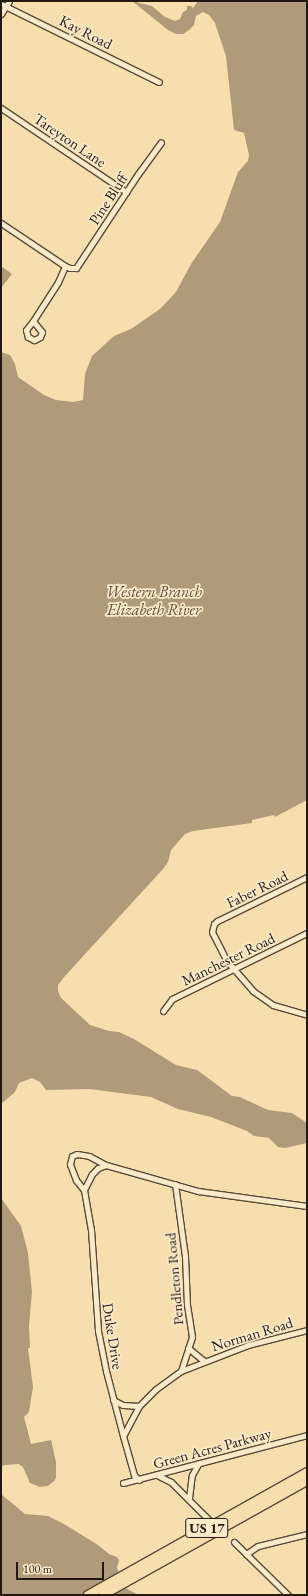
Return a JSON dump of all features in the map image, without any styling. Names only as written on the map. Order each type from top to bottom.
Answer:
[{"type":"main road","name":"US 17","points":[[103,1595],[137,1571],[213,1524],[307,1472]]},
{"type":"main road","name":"US 17","points":[[88,1595],[137,1571],[307,1480]]},
{"type":"street","points":[[1,14],[4,5],[10,1]]},
{"type":"street","name":"Kay Road","points":[[4,5],[159,82]]},
{"type":"street","name":"Tareyton Lane","points":[[1,108],[126,192]]},
{"type":"street","name":"Pine Bluff","points":[[66,266],[75,268],[78,266],[126,192],[161,142]]},
{"type":"street","points":[[1,222],[66,266],[58,282],[33,321]]},
{"type":"street","name":"Faber Road","points":[[233,969],[222,953],[212,932],[214,924],[217,921],[307,877]]},
{"type":"street","name":"Manchester Road","points":[[163,1011],[172,999],[307,933]]},
{"type":"street","points":[[233,969],[247,985],[265,1000],[282,1009],[307,1014]]},
{"type":"street","name":"Duke Drive","points":[[139,1480],[134,1475],[122,1436],[98,1331],[91,1230],[84,1190],[72,1173],[70,1164],[72,1156],[84,1154],[106,1165],[175,1184],[228,1196],[307,1206]]},
{"type":"street","points":[[84,1190],[92,1174],[98,1168],[106,1165]]},
{"type":"street","name":"Pendleton Road","points":[[175,1184],[185,1256],[187,1305],[192,1337],[181,1371]]},
{"type":"street","name":"Norman Road","points":[[122,1436],[139,1406],[156,1389],[181,1371],[248,1345],[307,1330]]},
{"type":"street","name":"Norman Road","points":[[188,1348],[204,1361]]},
{"type":"street","points":[[113,1400],[123,1405],[139,1406]]},
{"type":"street","name":"Green Acres Parkway","points":[[123,1483],[307,1435]]},
{"type":"street","points":[[189,1498],[192,1475],[198,1464]]},
{"type":"street","points":[[157,1475],[171,1482],[189,1498],[213,1524]]},
{"type":"street","points":[[246,1554],[258,1546],[307,1534]]},
{"type":"street","points":[[234,1542],[288,1595]]},
{"type":"water","name":"Western Branch Elizabeth River","points":[[132,1],[152,6],[165,17],[175,21],[180,19],[183,12],[187,10],[187,6],[191,6],[193,8],[198,1],[307,1],[307,800],[275,817],[274,815],[252,820],[252,823],[193,831],[185,834],[171,850],[168,862],[163,869],[65,976],[58,985],[58,991],[61,998],[90,1025],[109,1031],[119,1032],[134,1039],[176,1065],[197,1070],[232,1096],[240,1097],[268,1110],[292,1113],[307,1123],[307,1143],[285,1148],[278,1147],[269,1138],[254,1136],[247,1131],[211,1117],[178,1109],[151,1097],[89,1089],[46,1090],[40,1082],[32,1078],[19,1083],[15,1092],[1,1104],[1,352],[10,355],[15,364],[18,377],[44,395],[56,400],[73,402],[83,400],[85,374],[92,356],[114,336],[131,329],[160,309],[176,292],[191,264],[220,222],[238,172],[248,161],[249,155],[244,133],[234,130],[226,56],[215,23],[209,15],[203,12],[196,16],[194,25],[189,30],[183,34],[176,34],[168,30]]},
{"type":"water","points":[[1,266],[12,274],[1,288]]},
{"type":"water","points":[[1,1198],[21,1226],[28,1253],[32,1292],[29,1326],[30,1348],[28,1348],[33,1387],[29,1412],[24,1417],[31,1444],[51,1440],[56,1462],[56,1478],[48,1486],[40,1487],[30,1483],[23,1467],[19,1464],[1,1466]]},
{"type":"water","points":[[1,1494],[25,1514],[48,1516],[98,1545],[109,1554],[117,1557],[119,1560],[117,1568],[125,1588],[139,1595],[1,1595]]}]
